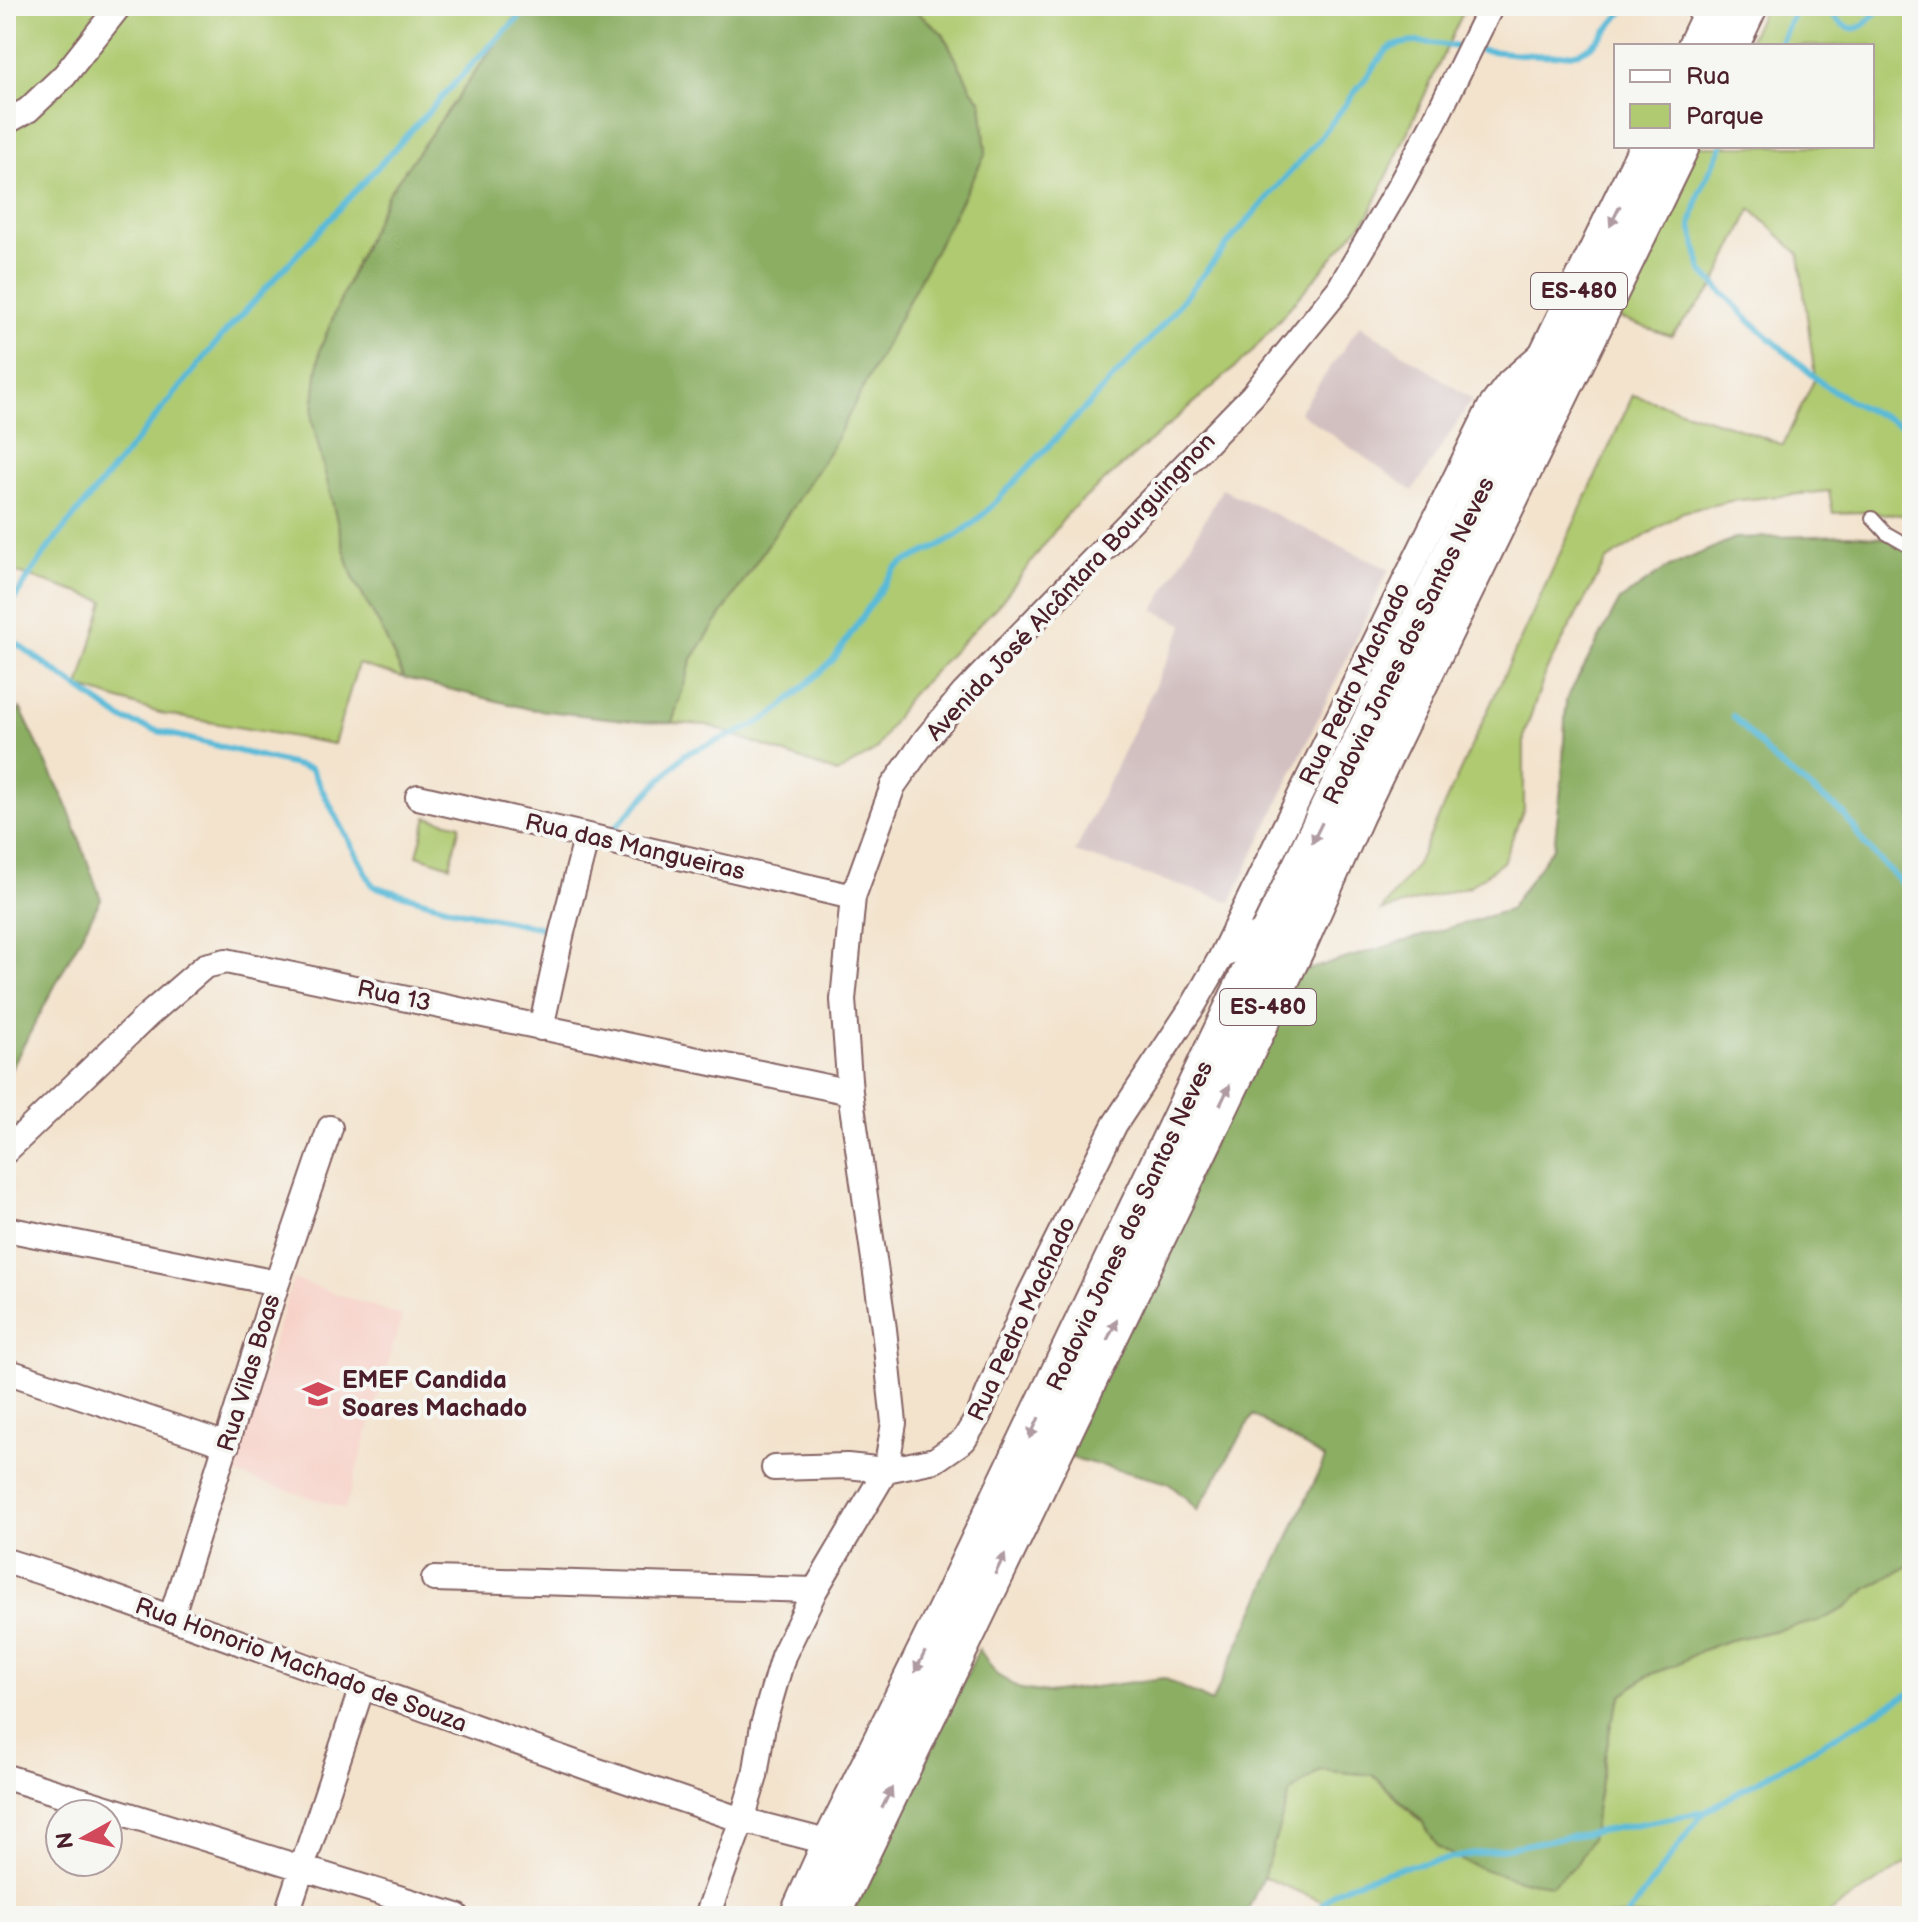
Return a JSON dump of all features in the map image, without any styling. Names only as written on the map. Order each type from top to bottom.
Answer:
[{"type":"main road","points":[[1697,44],[1715,6]]},
{"type":"main road","points":[[1731,44],[1749,6]]},
{"type":"main road","name":"Rodovia Jones dos Santos Neves","points":[[798,1916],[1647,148]]},
{"type":"main road","name":"Rodovia Jones dos Santos Neves","points":[[831,1916],[1301,938],[1356,814],[1680,148]]},
{"type":"street","points":[[6,122],[28,110],[64,76],[119,6]]},
{"type":"street","name":"Avenida José Alcântara Bourguingnon","points":[[886,1470],[894,1423],[884,1329],[850,1092],[843,1000],[853,897],[893,786],[964,693],[1252,396],[1339,289],[1421,147],[1491,6]]},
{"type":"street","name":"Rua Pedro Machado","points":[[774,1468],[847,1466],[886,1470],[935,1460],[964,1440],[978,1417],[1030,1294],[1115,1124],[1193,1006],[1220,959],[1490,407],[1509,382],[1556,340]]},
{"type":"street","name":"Rua das Mangueiras","points":[[418,797],[853,897]]},
{"type":"street","points":[[541,1028],[587,836]]},
{"type":"street","name":"Rua Pedro Machado","points":[[1220,959],[1234,947],[1271,928]]},
{"type":"street","name":"Rua 13","points":[[6,1151],[147,1016],[205,966],[226,961],[850,1092]]},
{"type":"street","name":"Rua Vilas Boas","points":[[171,1618],[277,1283],[330,1128]]},
{"type":"street","points":[[6,1229],[277,1283]]},
{"type":"street","points":[[6,1371],[227,1445]]},
{"type":"street","points":[[707,1916],[755,1776],[763,1725],[783,1656],[815,1590],[886,1470]]},
{"type":"street","name":"Rua Honorio Machado de Souza","points":[[6,1561],[595,1770],[742,1820],[831,1843]]},
{"type":"street","points":[[434,1579],[815,1590]]},
{"type":"street","points":[[286,1916],[362,1687]]},
{"type":"street","points":[[6,1777],[457,1916]]},
{"type":"lane","points":[[1872,518],[1886,533],[1912,548]]},
{"type":"shaded area","points":[[1360,325],[1472,399],[1413,491],[1299,412]]},
{"type":"shaded area","points":[[1222,489],[1389,569],[1231,902],[1075,852],[1184,625],[1154,610]]},
{"type":"shaded area","name":"EMEF Candida Soares Machado","points":[[293,1279],[402,1316],[345,1509],[233,1473]]},
{"type":"green space","points":[[6,6],[523,6],[388,194],[320,349],[312,420],[344,549],[354,580],[404,678],[358,664],[334,744],[163,714],[79,687],[104,601],[6,569]]},
{"type":"green space","points":[[523,6],[910,6],[943,34],[972,90],[981,101],[986,153],[832,447],[692,659],[672,723],[529,709],[404,678],[354,580],[312,420],[320,349],[388,194]]},
{"type":"green space","points":[[910,6],[1466,6],[1369,215],[1249,355],[1069,512],[1001,602],[907,699],[876,750],[837,773],[707,725],[672,723],[692,659],[832,447],[986,153],[981,101],[972,91],[943,34]]},
{"type":"green space","points":[[1765,6],[1912,6],[1912,516],[1833,513],[1829,491],[1731,501],[1683,512],[1606,561],[1547,669],[1524,735],[1524,808],[1503,862],[1470,886],[1381,911],[1417,864],[1633,395],[1783,445],[1815,378],[1799,254],[1751,209],[1713,288],[1671,336],[1612,316],[1695,148],[1874,148],[1874,44],[1747,44]]},
{"type":"green space","points":[[1849,535],[1912,540],[1912,1564],[1868,1588],[1846,1608],[1819,1621],[1730,1640],[1702,1650],[1647,1676],[1622,1695],[1611,1723],[1591,1839],[1576,1865],[1552,1885],[1522,1881],[1492,1872],[1438,1847],[1422,1821],[1373,1775],[1320,1770],[1290,1793],[1263,1877],[1245,1916],[851,1916],[979,1649],[997,1675],[1021,1689],[1048,1693],[1164,1678],[1212,1702],[1325,1459],[1253,1415],[1197,1511],[1168,1483],[1065,1456],[1293,974],[1509,910],[1554,846],[1562,780],[1566,700],[1620,600],[1665,569],[1735,538]]},
{"type":"green space","points":[[20,708],[66,803],[101,899],[6,1078],[6,730]]},
{"type":"green space","points":[[427,817],[460,825],[450,866],[417,855]]},
{"type":"green space","points":[[1912,1564],[1912,1860],[1823,1916],[1350,1916],[1346,1911],[1263,1877],[1290,1792],[1320,1770],[1373,1775],[1420,1821],[1596,1811],[1611,1723],[1622,1695],[1647,1676],[1702,1650],[1730,1640],[1819,1621],[1846,1608],[1868,1588]]},
{"type":"waterway","points":[[6,611],[49,547],[222,336],[477,59],[531,6]]},
{"type":"waterway","points":[[1480,50],[1536,55],[1578,52],[1599,39],[1627,6]]},
{"type":"waterway","points":[[1780,44],[1797,6]]},
{"type":"waterway","points":[[1823,6],[1846,27],[1852,28],[1865,24],[1881,6]]},
{"type":"waterway","points":[[609,834],[685,754],[749,728],[772,715],[834,659],[895,568],[953,538],[987,511],[1157,332],[1235,235],[1320,138],[1387,50],[1415,42],[1465,48]]},
{"type":"waterway","points":[[1721,148],[1699,194],[1691,225],[1702,271],[1749,320],[1824,385],[1859,406],[1912,429]]},
{"type":"waterway","points":[[6,636],[122,719],[311,769],[373,886],[460,911],[557,931]]},
{"type":"waterway","points":[[1733,716],[1776,762],[1845,815],[1866,846],[1912,894]]},
{"type":"waterway","points":[[1311,1916],[1335,1892],[1398,1868],[1704,1812],[1912,1692]]},
{"type":"waterway","points":[[1627,1916],[1703,1813]]},
{"type":"place","name":"EMEF Candida Soares Machado","points":[[318,1394]]}]
